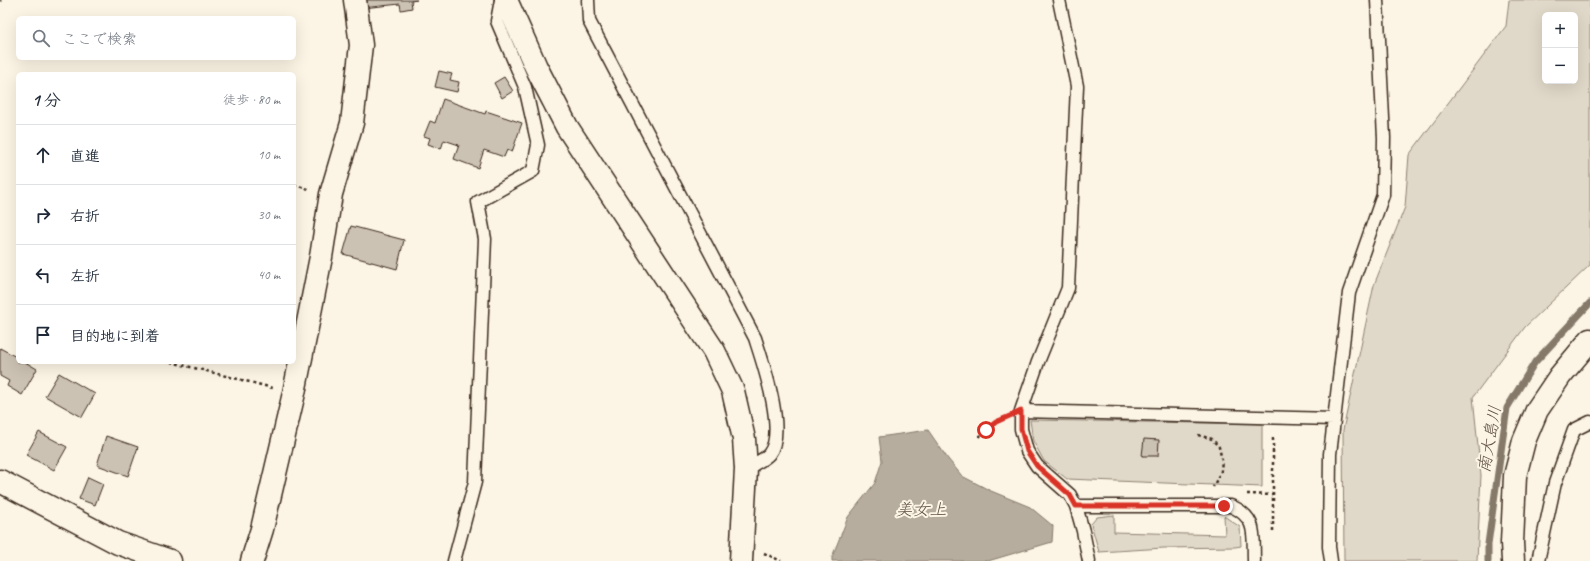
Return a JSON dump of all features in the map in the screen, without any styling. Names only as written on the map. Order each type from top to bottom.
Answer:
[{"type":"street","points":[[252,561],[262,529],[294,394],[321,257],[331,194],[352,123],[361,45],[355,0]]},
{"type":"street","points":[[506,0],[536,67],[568,127],[714,352],[733,391],[744,439],[746,469],[741,561]]},
{"type":"street","points":[[1513,561],[1512,543],[1515,476],[1524,441],[1537,410],[1560,376],[1590,340]]},
{"type":"street","points":[[0,481],[118,543],[170,561]]},
{"type":"lane","points":[[454,561],[475,482],[485,239],[478,202],[533,171],[538,145],[525,88],[496,21],[501,0]]},
{"type":"lane","points":[[588,0],[588,21],[755,338],[766,373],[776,419],[776,440],[769,454],[746,469]]},
{"type":"lane","points":[[1059,0],[1077,86],[1068,288],[1038,362],[1021,411],[1021,429],[1027,451],[1037,466],[1070,495],[1076,506],[1089,561]]},
{"type":"lane","points":[[1331,561],[1328,547],[1330,454],[1349,293],[1383,194],[1384,138],[1378,0]]},
{"type":"lane","points":[[1021,411],[1334,419]]},
{"type":"lane","points":[[1538,561],[1555,483],[1574,430],[1590,422]]},
{"type":"lane","points":[[1076,506],[1231,506],[1242,511],[1250,520],[1253,538],[1254,561]]},
{"type":"path","points":[[179,364],[294,394]]},
{"type":"path","points":[[979,437],[996,422],[1021,411]]},
{"type":"path","points":[[1273,417],[1273,532]]},
{"type":"path","points":[[1195,434],[1212,439],[1218,448],[1222,460],[1221,471],[1210,492]]},
{"type":"path","points":[[764,553],[781,561]]},
{"type":"shaded area","points":[[1509,0],[1590,0],[1590,265],[1525,327],[1473,397],[1481,475],[1477,561],[1344,561],[1343,430],[1374,285],[1405,207],[1409,155],[1506,26]]},
{"type":"shaded area","points":[[1030,420],[1262,424],[1262,487],[1067,479],[1044,461],[1033,441]]},
{"type":"shaded area","points":[[1114,515],[1114,532],[1225,535],[1224,516],[1240,527],[1241,546],[1164,548],[1099,552],[1091,524],[1097,517]]},
{"type":"water","name":"美女上","points":[[928,430],[962,476],[991,491],[1030,507],[1053,526],[1052,542],[988,561],[832,561],[832,557],[848,517],[875,483],[882,461],[879,437]]},
{"type":"building","points":[[362,0],[417,0],[411,1],[412,8],[401,10],[400,4],[363,8]]},
{"type":"building","points":[[439,71],[452,74],[450,80],[459,82],[457,92],[435,87]]},
{"type":"building","points":[[504,77],[513,91],[502,98],[494,83]]},
{"type":"building","points":[[443,99],[485,114],[486,111],[522,123],[512,152],[507,150],[504,157],[484,150],[478,168],[454,159],[459,145],[444,140],[441,149],[428,144],[430,138],[424,136],[430,121],[435,123]]},
{"type":"building","points":[[351,226],[404,240],[397,269],[343,254]]},
{"type":"building","points":[[0,348],[16,357],[16,364],[28,364],[37,369],[22,395],[7,386],[9,381],[0,376]]},
{"type":"building","points":[[59,373],[95,394],[82,417],[45,396]]},
{"type":"building","points":[[39,432],[67,447],[54,470],[26,455]]},
{"type":"building","points":[[106,436],[138,447],[128,476],[97,465]]},
{"type":"building","points":[[1144,439],[1159,440],[1158,456],[1142,456]]},
{"type":"building","points":[[88,477],[103,484],[95,505],[79,499]]},
{"type":"waterway","name":"南大島川","points":[[1488,561],[1488,544],[1507,408],[1535,362],[1590,303]]},
{"type":"route","points":[[986,430],[996,422],[1021,411],[1021,429],[1027,451],[1037,466],[1070,495],[1076,506],[1224,506]]}]
